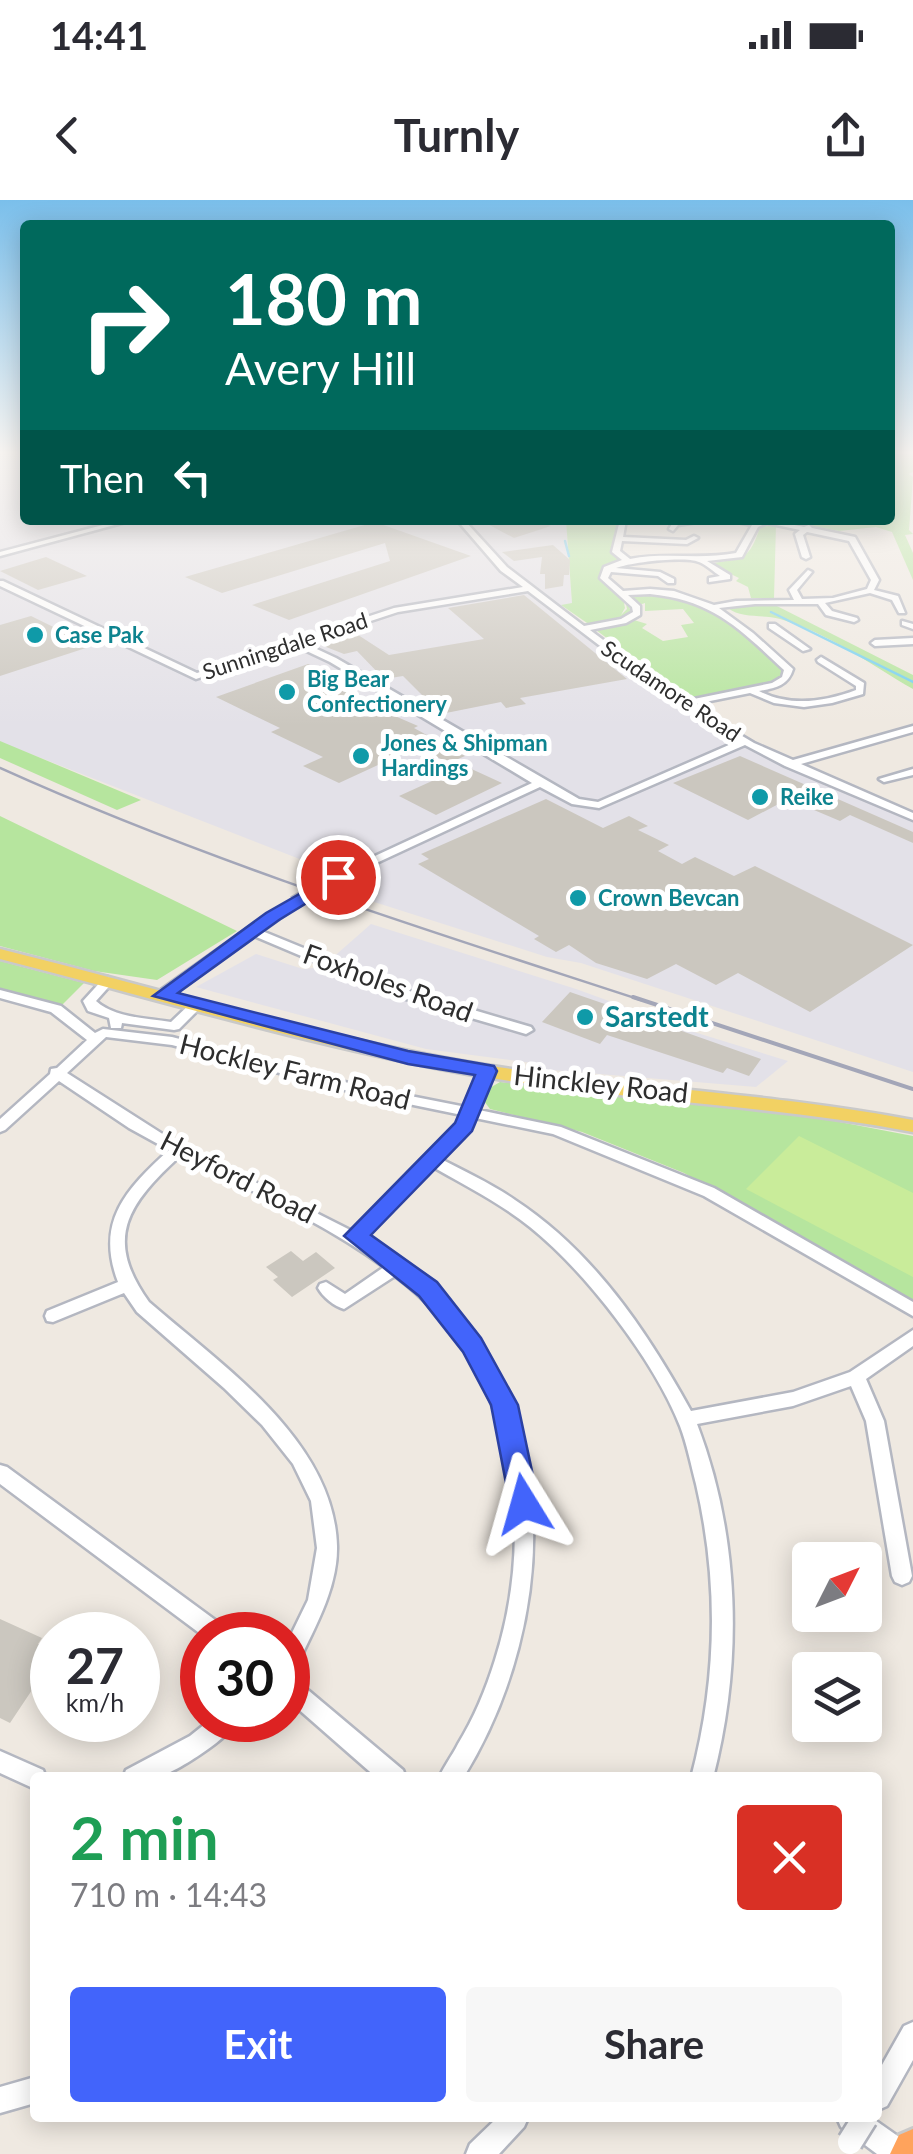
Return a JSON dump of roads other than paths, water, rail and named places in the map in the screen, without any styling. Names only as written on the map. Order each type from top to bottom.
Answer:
[{"type":"main road","name":"Hinckley Road","points":[[0,954],[408,1057],[487,1071],[795,1105],[913,1126]]},
{"type":"street","points":[[0,554],[40,543]]},
{"type":"street","name":"Scudamore Road","points":[[480,543],[529,588],[682,704],[744,742],[913,817]]},
{"type":"street","points":[[619,543],[616,554],[626,560]]},
{"type":"street","points":[[582,629],[632,617],[636,606],[604,578],[607,569],[626,560],[704,562],[739,555],[746,543]]},
{"type":"street","points":[[802,543],[806,557]]},
{"type":"street","points":[[858,543],[875,580],[870,591]]},
{"type":"street","points":[[704,562],[727,577],[712,580]]},
{"type":"street","points":[[607,569],[660,574],[671,581]]},
{"type":"street","points":[[798,600],[793,590],[804,573]]},
{"type":"street","name":"Sunningdale Road","points":[[0,583],[191,676],[396,610],[529,588]]},
{"type":"street","points":[[621,592],[675,594],[717,606],[818,600],[870,591],[894,598],[902,611]]},
{"type":"street","points":[[818,600],[829,613],[854,620]]},
{"type":"street","points":[[682,704],[775,685],[788,674],[717,606]]},
{"type":"street","points":[[772,626],[806,649]]},
{"type":"street","points":[[756,641],[788,635]]},
{"type":"street","points":[[879,641],[913,641]]},
{"type":"street","points":[[294,642],[333,660],[576,802],[599,805],[744,742]]},
{"type":"street","points":[[751,690],[772,702],[798,706],[860,692],[861,684],[821,662]]},
{"type":"street","points":[[790,764],[913,729]]},
{"type":"street","points":[[884,779],[913,772]]},
{"type":"street","points":[[163,996],[252,931],[338,877],[540,783]]},
{"type":"street","name":"Foxholes Road","points":[[252,931],[401,993],[526,1030]]},
{"type":"street","points":[[108,981],[89,1002],[114,1026]]},
{"type":"street","points":[[0,994],[56,1009],[95,1040]]},
{"type":"street","points":[[0,1127],[56,1072],[114,1026],[174,1026],[197,1004]]},
{"type":"street","name":"Hockley Farm Road","points":[[114,1026],[360,1090],[556,1130],[665,1171],[742,1210],[913,1310]]},
{"type":"street","points":[[356,1236],[465,1126],[487,1071]]},
{"type":"street","name":"Heyford Road","points":[[56,1072],[178,1149],[356,1236],[399,1264],[454,1318],[488,1370],[505,1405],[524,1504],[524,1559],[516,1623],[473,1746],[454,1772]]},
{"type":"street","points":[[178,1149],[146,1178],[122,1213],[116,1262],[125,1286],[286,1437],[308,1465],[320,1492],[326,1524],[325,1564],[310,1617]]},
{"type":"street","points":[[432,1160],[514,1207],[574,1260],[636,1338],[687,1420],[708,1494],[722,1577],[724,1642],[704,1772]]},
{"type":"street","points":[[326,1288],[344,1303],[399,1264]]},
{"type":"street","points":[[52,1316],[125,1286]]},
{"type":"street","points":[[687,1420],[793,1399],[856,1377],[913,1336]]},
{"type":"street","points":[[856,1377],[875,1422],[902,1576]]},
{"type":"street","points":[[0,1473],[188,1612]]},
{"type":"street","points":[[310,1706],[388,1772]]},
{"type":"street","points":[[145,1772],[200,1742]]},
{"type":"street","points":[[0,1762],[30,1776]]},
{"type":"street","points":[[882,2090],[913,2036]]},
{"type":"street","points":[[0,2100],[30,2091]]},
{"type":"street","points":[[480,2154],[512,2122]]},
{"type":"street","points":[[847,2138],[899,2154]]},
{"type":"waterway","points":[[566,543],[569,556]]},
{"type":"waterway","points":[[771,612],[913,682]]},
{"type":"railway","points":[[0,768],[237,864],[641,1000]]},
{"type":"railway","points":[[633,997],[913,1089]]},
{"type":"place","name":"Case Pak","points":[[35,635]]},
{"type":"place","name":"Big Bear Confectionery","points":[[287,692]]},
{"type":"place","name":"Jones & Shipman Hardings","points":[[361,756]]},
{"type":"place","name":"Reike","points":[[760,797]]},
{"type":"place","name":"Crown Bevcan","points":[[578,898]]},
{"type":"place","name":"Sarstedt","points":[[585,1017]]}]
